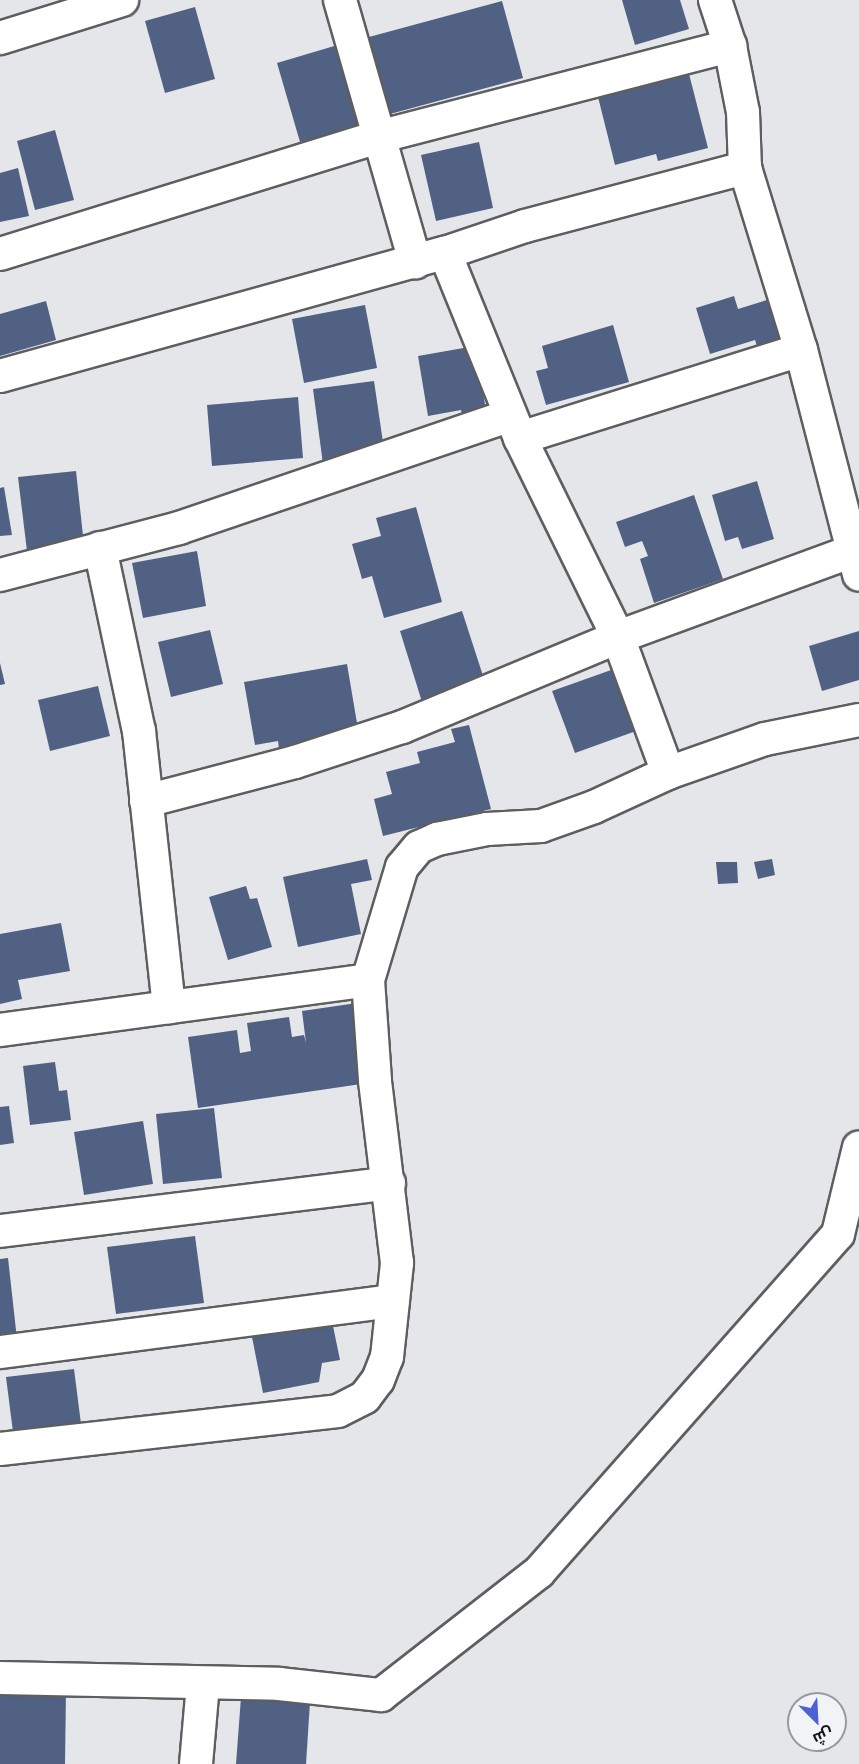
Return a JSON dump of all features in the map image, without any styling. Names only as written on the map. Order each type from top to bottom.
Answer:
[{"type":"street","points":[[0,38],[123,0]]},
{"type":"street","points":[[340,0],[415,262]]},
{"type":"street","points":[[146,801],[296,762],[402,727],[618,637],[856,563],[801,350],[746,168],[743,112],[730,46],[715,0]]},
{"type":"street","points":[[0,254],[378,137],[730,46]]},
{"type":"street","points":[[0,376],[415,262],[525,226],[746,168]]},
{"type":"street","points":[[445,253],[515,427],[618,637],[668,773]]},
{"type":"street","points":[[0,575],[191,524],[515,427],[801,350]]},
{"type":"street","points":[[100,548],[139,731],[169,1007]]},
{"type":"street","points":[[0,1449],[338,1411],[365,1397],[378,1380],[387,1357],[397,1263],[375,1080],[368,980],[402,867],[420,847],[437,839],[487,829],[541,826],[594,807],[668,773],[765,739],[859,720]]},
{"type":"street","points":[[0,1030],[368,980]]},
{"type":"street","points":[[0,1678],[279,1684],[381,1695],[539,1572],[838,1234],[859,1147]]},
{"type":"street","points":[[0,1231],[389,1183]]},
{"type":"street","points":[[0,1352],[393,1301]]},
{"type":"street","points":[[196,1764],[203,1684]]},
{"type":"building","points":[[622,0],[680,0],[689,29],[635,45]]},
{"type":"building","points":[[502,1],[523,78],[390,114],[369,37]]},
{"type":"building","points":[[195,7],[215,79],[165,93],[145,21]]},
{"type":"building","points":[[341,44],[364,124],[300,142],[277,63]]},
{"type":"building","points":[[688,70],[708,148],[658,161],[656,154],[615,165],[597,93]]},
{"type":"building","points":[[55,130],[74,200],[35,210],[17,141]]},
{"type":"building","points":[[479,142],[493,208],[436,221],[421,155]]},
{"type":"building","points":[[18,168],[29,216],[0,222],[0,173]]},
{"type":"building","points":[[734,296],[738,309],[767,300],[779,339],[757,346],[755,340],[710,354],[696,308]]},
{"type":"building","points":[[46,301],[56,340],[0,356],[0,314]]},
{"type":"building","points":[[365,305],[377,368],[304,383],[292,319]]},
{"type":"building","points":[[613,325],[629,382],[546,405],[536,371],[548,368],[542,346]]},
{"type":"building","points":[[475,346],[487,416],[463,420],[461,410],[428,416],[418,356]]},
{"type":"building","points":[[374,381],[385,456],[323,464],[313,389]]},
{"type":"building","points":[[298,397],[303,458],[212,466],[207,405]]},
{"type":"building","points":[[76,471],[84,545],[27,551],[18,477]]},
{"type":"building","points":[[757,481],[774,539],[742,549],[738,537],[725,541],[712,495]]},
{"type":"building","points":[[4,487],[12,535],[0,536],[0,488]]},
{"type":"building","points":[[694,495],[723,579],[654,603],[640,559],[648,556],[642,541],[625,547],[616,522]]},
{"type":"building","points":[[416,507],[442,602],[384,618],[372,576],[362,579],[352,544],[381,536],[376,518]]},
{"type":"building","points":[[197,551],[206,606],[143,618],[132,563]]},
{"type":"building","points":[[462,611],[485,682],[422,702],[400,631]]},
{"type":"building","points":[[210,630],[223,684],[171,697],[158,642]]},
{"type":"building","points":[[859,631],[859,680],[822,691],[809,646]]},
{"type":"building","points":[[0,663],[5,684],[0,685]]},
{"type":"building","points":[[347,664],[359,735],[279,749],[278,741],[255,745],[244,682]]},
{"type":"building","points":[[614,669],[636,731],[575,753],[552,691]]},
{"type":"building","points":[[98,686],[110,736],[50,751],[38,700]]},
{"type":"building","points":[[469,725],[491,809],[383,836],[374,799],[392,794],[386,772],[420,763],[417,752],[455,742],[451,729]]},
{"type":"building","points":[[367,859],[372,880],[351,884],[361,934],[298,947],[283,877]]},
{"type":"building","points":[[772,859],[775,875],[758,879],[754,862]]},
{"type":"building","points":[[716,862],[737,862],[738,883],[718,884]]},
{"type":"building","points":[[246,886],[250,899],[257,898],[272,947],[228,960],[209,897]]},
{"type":"building","points":[[61,923],[70,971],[18,980],[22,999],[0,1004],[0,934]]},
{"type":"building","points":[[357,1003],[368,1083],[198,1108],[188,1037],[237,1030],[240,1053],[251,1051],[247,1023],[289,1017],[292,1037],[304,1035],[306,1043],[302,1011]]},
{"type":"building","points":[[55,1062],[59,1091],[67,1090],[71,1120],[30,1125],[23,1066]]},
{"type":"building","points":[[9,1106],[14,1143],[0,1145],[0,1107]]},
{"type":"building","points":[[214,1108],[222,1178],[163,1184],[156,1114]]},
{"type":"building","points":[[143,1121],[153,1184],[84,1195],[74,1132]]},
{"type":"building","points":[[195,1236],[204,1303],[116,1314],[107,1247]]},
{"type":"building","points":[[8,1258],[17,1339],[0,1341],[0,1259]]},
{"type":"building","points":[[332,1321],[340,1360],[322,1363],[319,1382],[263,1393],[252,1337]]},
{"type":"building","points":[[74,1369],[81,1424],[13,1432],[6,1377]]},
{"type":"building","points":[[0,1689],[66,1690],[65,1764],[0,1764]]},
{"type":"building","points":[[241,1697],[310,1702],[306,1764],[236,1764]]}]
